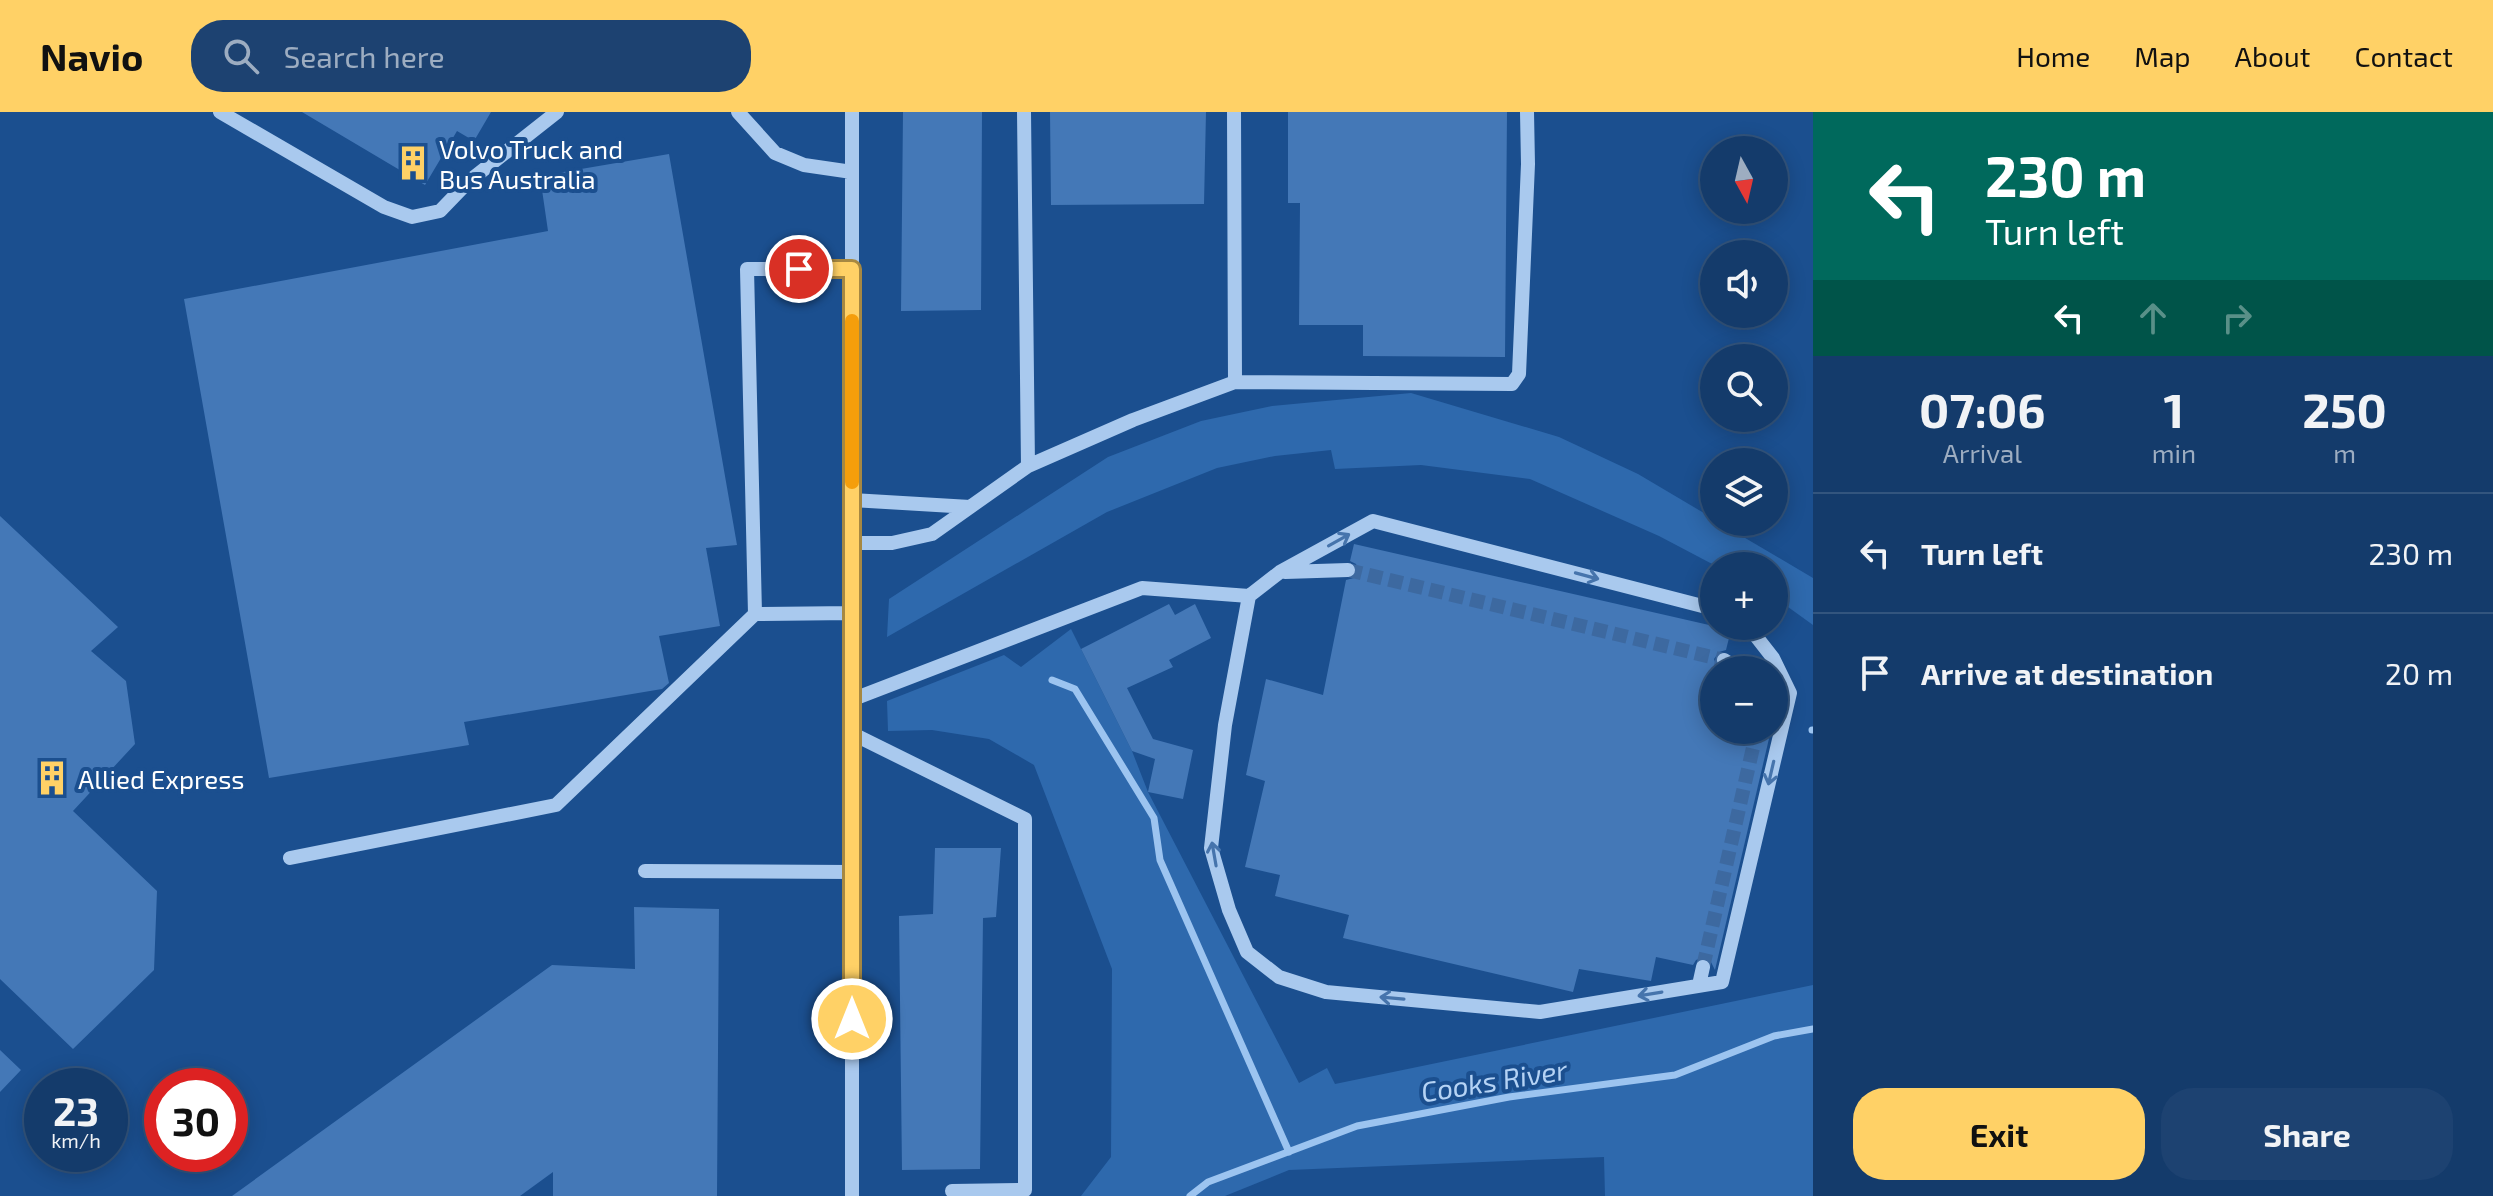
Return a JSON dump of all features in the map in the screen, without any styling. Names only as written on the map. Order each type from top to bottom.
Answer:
[{"type":"street","points":[[220,112],[384,207],[412,217],[440,211],[468,182],[557,112]]},
{"type":"street","points":[[738,112],[775,153],[804,165],[852,172]]},
{"type":"street","points":[[852,112],[852,1196]]},
{"type":"street","points":[[1024,112],[1028,466]]},
{"type":"street","points":[[1234,112],[1235,382]]},
{"type":"street","points":[[852,543],[892,543],[932,534],[1028,466],[1133,420],[1235,382],[1512,384],[1519,374],[1528,164],[1527,112]]},
{"type":"street","points":[[755,614],[747,269],[852,269]]},
{"type":"street","points":[[852,500],[970,507]]},
{"type":"street","points":[[1700,605],[1373,521],[1280,572],[1249,596],[1225,725],[1211,848],[1229,910],[1247,952],[1279,977],[1326,992],[1540,1012],[1722,982],[1790,693],[1773,658],[1759,640]]},
{"type":"street","points":[[1280,572],[1348,570]]},
{"type":"street","points":[[851,700],[1142,588],[1249,596]]},
{"type":"street","points":[[290,858],[556,805],[755,614],[852,613]]},
{"type":"street","points":[[851,733],[1025,819],[1025,1190],[952,1191]]},
{"type":"street","points":[[645,871],[851,872]]},
{"type":"street","points":[[1699,985],[1703,967]]},
{"type":"shaded area","points":[[1411,393],[1559,437],[1638,474],[1700,511],[1700,536],[1742,536],[1769,552],[1700,552],[1700,558],[1530,479],[1421,465],[1335,469],[1331,450],[1275,456],[1217,468],[1107,512],[887,637],[889,599],[1108,457],[1201,421],[1272,406]]},
{"type":"shaded area","points":[[1788,563],[1813,578],[1813,625],[1788,607]]},
{"type":"shaded area","points":[[1071,629],[1132,751],[1148,792],[1299,1083],[1327,1068],[1335,1084],[1813,985],[1813,1196],[1605,1196],[1604,1157],[1289,1170],[1225,1196],[1081,1196],[1111,1157],[1112,969],[1034,765],[989,739],[932,730],[888,731],[887,701],[1004,655],[1021,667]]},
{"type":"building","name":"Volvo Truck and Bus Australia","points":[[302,112],[491,112],[474,141],[457,131],[425,185]]},
{"type":"building","points":[[903,112],[982,112],[981,310],[901,311]]},
{"type":"building","points":[[1050,112],[1206,112],[1204,204],[1051,205]]},
{"type":"building","points":[[1288,112],[1507,112],[1505,357],[1363,356],[1363,325],[1299,325],[1300,203],[1288,203]]},
{"type":"building","points":[[669,154],[737,545],[706,548],[720,626],[659,636],[669,683],[662,689],[464,722],[469,745],[269,778],[184,299],[548,231],[540,176]]},
{"type":"building","name":"Allied Express","points":[[0,516],[118,627],[91,651],[126,681],[135,744],[73,811],[157,891],[154,970],[73,1049],[0,979]]},
{"type":"building","points":[[1354,544],[1700,623],[1700,640],[1728,640],[1726,650],[1716,656],[1700,656],[1700,744],[1768,744],[1715,970],[1710,960],[1704,957],[1693,965],[1656,957],[1651,981],[1579,969],[1573,992],[1343,938],[1349,915],[1275,896],[1280,875],[1245,867],[1265,781],[1246,775],[1266,679],[1323,695],[1346,580],[1354,578],[1358,570],[1356,564],[1350,561]]},
{"type":"building","points":[[1169,604],[1175,615],[1195,604],[1211,638],[1169,660],[1173,667],[1127,688],[1153,739],[1193,750],[1183,799],[1148,792],[1155,759],[1132,751],[1081,649]]},
{"type":"building","points":[[935,848],[1001,848],[996,917],[983,918],[980,1169],[902,1170],[899,916],[933,914]]},
{"type":"building","points":[[634,907],[719,909],[717,1196],[553,1196],[553,1172],[520,1196],[232,1196],[552,965],[635,969]]},
{"type":"building","points":[[0,1050],[21,1070],[0,1092]]},
{"type":"waterway","points":[[1052,680],[1075,689],[1154,818],[1160,860],[1289,1152]]},
{"type":"waterway","name":"Cooks River","points":[[1190,1196],[1208,1182],[1357,1126],[1509,1097],[1675,1075],[1774,1036],[1813,1029]]},
{"type":"tunnel","points":[[1348,570],[1707,656]]},
{"type":"tunnel","points":[[1703,967],[1754,744]]},
{"type":"slow traffic","points":[[852,321],[852,482]]},
{"type":"place","name":"Volvo Truck and Bus Australia","points":[[413,163]]},
{"type":"place","name":"Allied Express","points":[[52,778]]},
{"type":"route","points":[[799,269],[852,269],[852,1019]]}]
